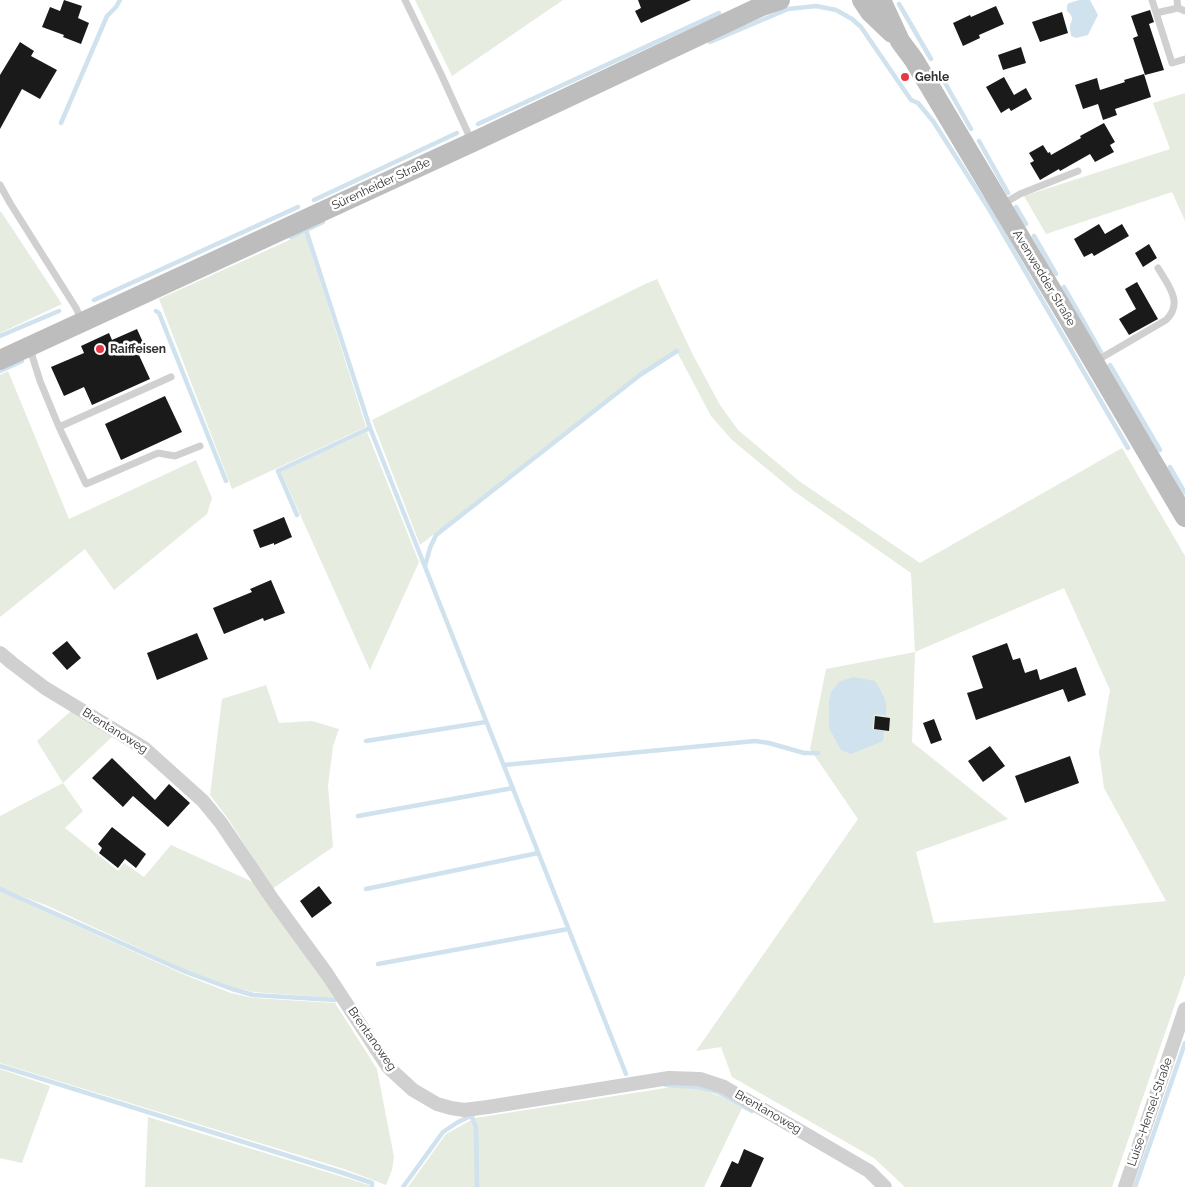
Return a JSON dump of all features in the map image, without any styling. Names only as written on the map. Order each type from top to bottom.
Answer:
[{"type":"street","name":"Avenwedder Straße","points":[[862,0],[870,12],[900,41],[914,60],[1185,517]]},
{"type":"street","name":"Avenwedder Straße","points":[[881,0],[900,41]]},
{"type":"street","name":"Sürenheider Straße","points":[[0,360],[473,142],[770,2]]},
{"type":"street","name":"Brentanoweg","points":[[0,653],[45,688],[144,748],[203,801],[221,823],[272,900],[328,974],[388,1067],[413,1090],[437,1104],[464,1110],[669,1078],[700,1078],[724,1087],[869,1171],[885,1187]]},
{"type":"street","name":"Luise-Hensel-Straße","points":[[1125,1187],[1185,1010]]},
{"type":"lane","points":[[405,0],[473,142]]},
{"type":"lane","points":[[1152,0],[1172,63],[1185,59]]},
{"type":"lane","points":[[1156,13],[1180,6]]},
{"type":"lane","points":[[1000,205],[1020,194],[1078,171]]},
{"type":"lane","points":[[0,185],[76,308],[82,322]]},
{"type":"lane","points":[[1094,362],[1150,330],[1171,315],[1175,298],[1158,268]]},
{"type":"lane","points":[[29,346],[59,427],[86,484],[158,453],[175,456],[200,446]]},
{"type":"lane","points":[[59,427],[171,377]]},
{"type":"shaded area","points":[[415,0],[563,0],[452,76]]},
{"type":"shaded area","points":[[1185,93],[1185,221],[1172,192],[1046,234],[1024,196],[1170,149],[1153,103]]},
{"type":"shaded area","points":[[0,211],[62,304],[0,333]]},
{"type":"shaded area","points":[[305,233],[366,427],[232,489],[159,299]]},
{"type":"shaded area","points":[[657,279],[693,355],[720,405],[738,430],[799,481],[920,563],[1122,448],[1185,556],[1185,975],[1112,1187],[905,1187],[874,1158],[732,1077],[721,1047],[696,1051],[858,819],[810,749],[826,669],[915,652],[911,573],[795,492],[732,440],[711,416],[676,350],[639,374],[420,545],[372,420]],"holes":[[[1064,588],[1110,690],[1099,752],[1104,788],[1166,901],[934,923],[916,852],[1008,819],[912,742],[915,652]]]},
{"type":"shaded area","points":[[8,371],[69,519],[196,460],[212,498],[207,514],[114,590],[85,549],[0,617],[0,375]]},
{"type":"shaded area","points":[[367,432],[419,562],[370,670],[281,472]]},
{"type":"shaded area","points":[[266,685],[279,723],[312,721],[339,729],[333,746],[328,786],[333,847],[272,889],[229,820],[210,795],[222,699]]},
{"type":"shaded area","points":[[71,711],[114,735],[63,783],[37,741]]},
{"type":"shaded area","points":[[63,783],[83,811],[65,828],[118,871],[124,863],[144,877],[171,845],[255,883],[325,977],[334,998],[253,992],[232,987],[186,970],[48,906],[0,888],[0,816]]},
{"type":"shaded area","points":[[0,891],[185,975],[231,993],[253,998],[335,1003],[377,1069],[394,1157],[392,1170],[386,1185],[344,1169],[0,1063]]},
{"type":"shaded area","points":[[0,1069],[50,1086],[22,1163],[0,1158]]},
{"type":"shaded area","points":[[672,1087],[699,1089],[720,1096],[742,1108],[704,1187],[408,1187],[446,1134],[475,1118]]},
{"type":"shaded area","points":[[148,1117],[369,1185],[370,1187],[145,1187]]},
{"type":"water","points":[[1079,0],[1090,0],[1098,15],[1088,35],[1076,38],[1071,36],[1072,18],[1067,11],[1067,5]]},
{"type":"water","points":[[853,677],[875,681],[884,697],[886,715],[874,714],[872,729],[884,731],[883,741],[851,754],[841,750],[829,728],[829,702],[831,692],[839,682]]},
{"type":"building","points":[[64,0],[82,6],[78,18],[89,23],[81,44],[42,27],[50,7],[60,11]]},
{"type":"building","points":[[638,0],[691,0],[641,23],[635,11],[641,8]]},
{"type":"building","points":[[996,6],[1004,24],[979,35],[980,38],[963,46],[953,23]]},
{"type":"building","points":[[1150,10],[1154,22],[1149,24],[1164,70],[1145,75],[1133,38],[1138,36],[1131,16]]},
{"type":"building","points":[[1062,12],[1068,33],[1040,42],[1032,22]]},
{"type":"building","points":[[20,42],[34,51],[31,56],[57,70],[40,99],[22,89],[0,129],[0,75]]},
{"type":"building","points":[[1021,47],[1026,63],[1003,70],[998,55]]},
{"type":"building","points":[[1144,74],[1151,97],[1115,109],[1117,115],[1103,120],[1098,104],[1083,109],[1075,85],[1097,78],[1100,90]]},
{"type":"building","points":[[1004,77],[1014,95],[1026,88],[1032,99],[1011,111],[1009,108],[1001,113],[986,87]]},
{"type":"building","points":[[1104,123],[1115,142],[1110,145],[1114,152],[1095,162],[1090,154],[1040,180],[1030,163],[1034,161],[1029,153],[1043,145],[1051,155]]},
{"type":"building","points":[[1099,224],[1105,234],[1122,224],[1129,236],[1094,256],[1092,253],[1084,257],[1074,239]]},
{"type":"building","points":[[1149,244],[1157,258],[1143,267],[1135,253]]},
{"type":"building","points":[[1137,282],[1158,319],[1129,335],[1119,319],[1136,309],[1125,289]]},
{"type":"building","points":[[137,329],[146,349],[138,353],[150,379],[92,405],[84,387],[64,396],[51,367],[84,353],[81,346],[109,333],[112,340]]},
{"type":"building","points":[[165,396],[182,432],[121,460],[105,424]]},
{"type":"building","points":[[284,517],[292,537],[274,545],[274,543],[260,548],[253,530]]},
{"type":"building","points":[[271,580],[285,613],[264,621],[263,618],[224,634],[213,608],[252,592],[250,589]]},
{"type":"building","points":[[197,633],[208,659],[157,680],[147,653]]},
{"type":"building","points":[[67,641],[81,658],[67,670],[52,653]]},
{"type":"building","points":[[1007,643],[1013,660],[1020,658],[1025,673],[1037,669],[1040,680],[1076,667],[1086,695],[1068,702],[1063,689],[976,720],[967,693],[983,688],[972,656]]},
{"type":"building","points":[[875,716],[890,718],[889,731],[874,729]]},
{"type":"building","points":[[934,719],[942,740],[931,744],[923,723]]},
{"type":"building","points":[[990,746],[1005,766],[983,782],[968,761]]},
{"type":"building","points":[[1070,756],[1079,783],[1025,803],[1015,776]]},
{"type":"building","points":[[112,758],[155,800],[169,784],[190,803],[168,827],[133,796],[123,807],[92,778]]},
{"type":"building","points":[[112,827],[146,854],[136,868],[125,859],[118,868],[99,853],[102,848],[98,844]]},
{"type":"building","points":[[319,886],[332,903],[312,918],[300,901]]},
{"type":"building","points":[[744,1149],[764,1158],[751,1187],[720,1187],[732,1161],[738,1164]]},
{"type":"waterway","points":[[61,123],[107,16],[120,0]]},
{"type":"waterway","points":[[899,4],[931,59]]},
{"type":"waterway","points":[[710,42],[788,9],[816,6],[836,10],[852,19],[861,27],[911,100],[918,103],[933,121],[989,209],[1128,448]]},
{"type":"waterway","points":[[478,124],[719,13]]},
{"type":"waterway","points":[[940,74],[971,129]]},
{"type":"waterway","points":[[314,200],[457,133]]},
{"type":"waterway","points":[[979,141],[1008,193]]},
{"type":"waterway","points":[[94,300],[298,207]]},
{"type":"waterway","points":[[1016,207],[1026,224]]},
{"type":"waterway","points":[[291,237],[323,222]]},
{"type":"waterway","points":[[306,230],[370,428],[626,1074]]},
{"type":"waterway","points":[[1034,236],[1056,274]]},
{"type":"waterway","points":[[1064,287],[1101,352]]},
{"type":"waterway","points":[[0,336],[59,311]]},
{"type":"waterway","points":[[156,311],[159,313],[226,481]]},
{"type":"waterway","points":[[425,566],[436,535],[640,375],[677,351]]},
{"type":"waterway","points":[[0,371],[22,361]]},
{"type":"waterway","points":[[1110,365],[1160,450]]},
{"type":"waterway","points":[[297,515],[278,471],[370,428]]},
{"type":"waterway","points":[[1170,467],[1185,493]]},
{"type":"waterway","points":[[366,741],[486,722]]},
{"type":"waterway","points":[[504,765],[755,741],[804,753],[818,753]]},
{"type":"waterway","points":[[358,816],[513,788]]},
{"type":"waterway","points":[[366,889],[538,853]]},
{"type":"waterway","points":[[0,889],[186,972],[232,989],[253,995],[335,1000]]},
{"type":"waterway","points":[[378,964],[568,929]]},
{"type":"waterway","points":[[1135,1187],[1185,1043]]},
{"type":"waterway","points":[[0,1066],[343,1173],[372,1183],[372,1187]]},
{"type":"waterway","points":[[666,1085],[698,1087],[718,1092],[752,1111]]},
{"type":"waterway","points":[[471,1115],[476,1127],[477,1187]]},
{"type":"waterway","points":[[403,1187],[443,1132],[473,1115]]},
{"type":"place","name":"Gehle","points":[[905,77]]},
{"type":"place","name":"Raiffeisen","points":[[100,349]]}]
